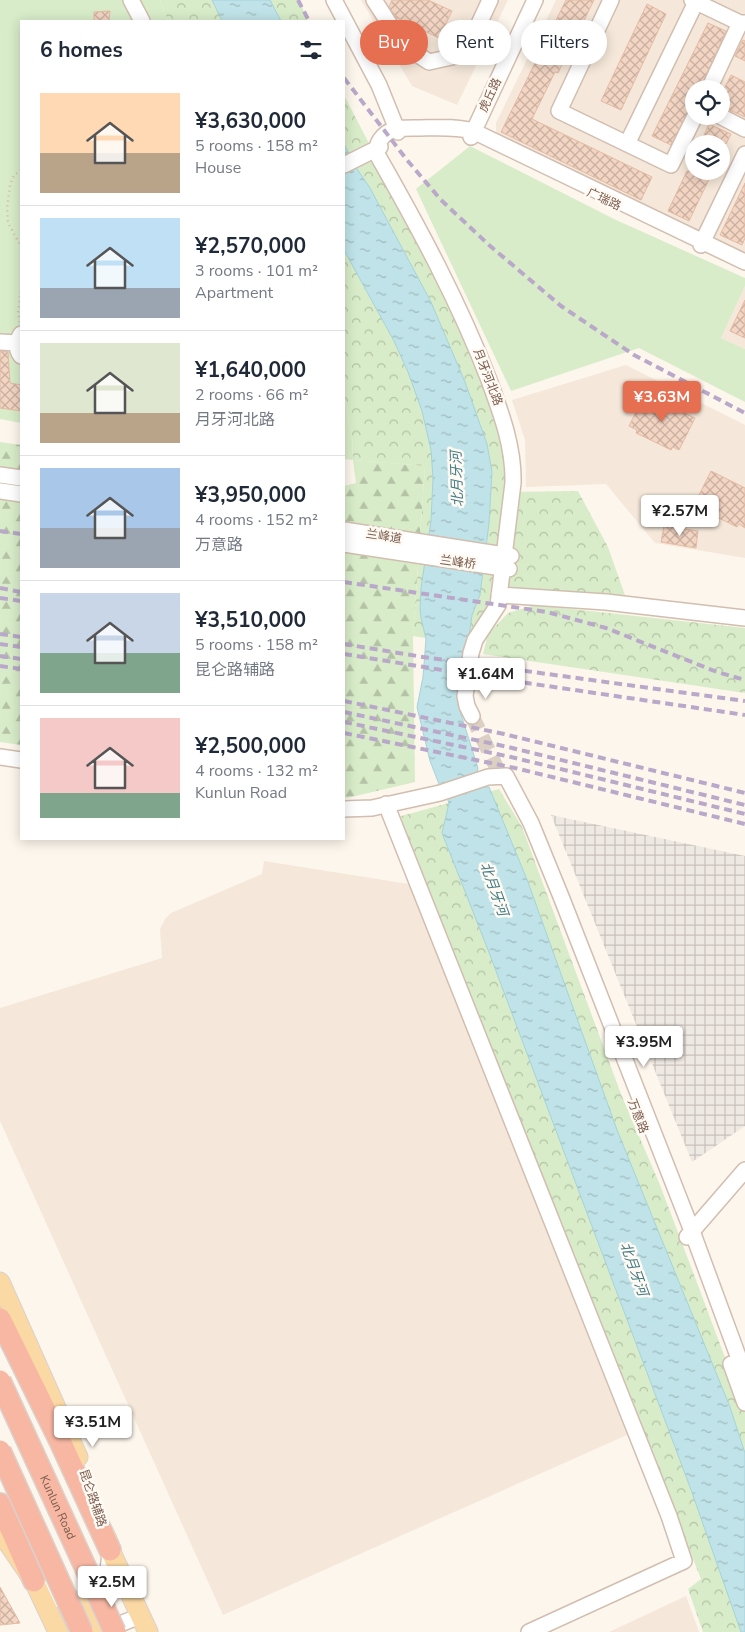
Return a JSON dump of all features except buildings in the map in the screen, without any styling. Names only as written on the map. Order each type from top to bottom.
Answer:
[{"type":"highway","points":[[0,1319],[110,1550]]},
{"type":"highway","name":"Kunlun Road","points":[[0,1381],[103,1632]]},
{"type":"highway","points":[[0,1451],[82,1632]]},
{"type":"highway","points":[[0,1504],[34,1581]]},
{"type":"main road","name":"昆仑路辅路","points":[[0,1282],[62,1418],[86,1475],[110,1550],[144,1624]]},
{"type":"main road","points":[[0,1531],[34,1581],[58,1632]]},
{"type":"main road","points":[[84,1599],[103,1632]]},
{"type":"street","points":[[131,0],[141,20]]},
{"type":"street","points":[[334,0],[345,20]]},
{"type":"street","points":[[374,0],[403,45],[429,62],[465,54],[490,0]]},
{"type":"street","name":"虎丘路","points":[[468,133],[525,0]]},
{"type":"street","name":"虎丘路","points":[[468,133],[535,0]]},
{"type":"street","points":[[611,0],[559,111],[671,165],[691,125]]},
{"type":"street","points":[[627,144],[694,1],[720,6],[742,23],[714,80]]},
{"type":"street","points":[[345,21],[379,85],[397,131]]},
{"type":"street","points":[[730,121],[745,129]]},
{"type":"street","points":[[348,163],[378,148],[389,136],[397,131],[468,133]]},
{"type":"street","name":"广瑞路","points":[[468,133],[745,266]]},
{"type":"street","name":"月牙河北路","points":[[378,148],[378,156],[416,224],[465,324],[502,413],[510,444],[513,473],[503,562],[502,595],[504,606],[478,642],[476,654]]},
{"type":"street","points":[[702,244],[745,154]]},
{"type":"street","name":"广瑞路","points":[[702,244],[745,262]]},
{"type":"street","points":[[0,342],[20,341]]},
{"type":"street","points":[[0,475],[20,478]]},
{"type":"street","points":[[0,491],[20,490]]},
{"type":"street","name":"兰峰道","points":[[345,530],[422,549]]},
{"type":"street","name":"兰峰道","points":[[345,544],[422,549]]},
{"type":"street","name":"兰峰桥","points":[[422,549],[503,562]]},
{"type":"street","points":[[502,595],[606,602],[745,618]]},
{"type":"street","name":"月牙河北路","points":[[472,685],[471,705],[475,717],[467,706],[465,696],[473,646],[502,595]]},
{"type":"street","points":[[0,757],[20,760]]},
{"type":"street","name":"万意路","points":[[386,804],[498,777],[526,826],[745,1375]]},
{"type":"street","points":[[345,809],[372,808],[386,804],[662,1498],[684,1562],[529,1632]]},
{"type":"street","points":[[689,1235],[745,1170]]},
{"type":"street","name":"万意路","points":[[689,1235],[745,1403]]},
{"type":"street","points":[[34,1581],[58,1599],[72,1602],[84,1599],[100,1588],[106,1580],[110,1550]]},
{"type":"street","points":[[103,1632],[144,1624]]},
{"type":"path","points":[[20,171],[14,175],[10,185],[7,208],[8,223],[20,244]]},
{"type":"path","points":[[20,298],[18,313],[20,341]]},
{"type":"shaded area","points":[[361,0],[508,0],[498,20],[438,20],[438,65],[476,65],[457,105],[412,86],[400,65],[428,65],[428,20],[373,20]]},
{"type":"shaded area","points":[[556,0],[745,0],[745,255],[499,136],[496,131],[496,123],[524,65],[607,65],[607,20],[546,20]]},
{"type":"shaded area","points":[[745,286],[745,349],[721,338]]},
{"type":"shaded area","points":[[626,365],[745,425],[745,558],[655,543],[606,484],[526,487],[525,440],[512,400]]},
{"type":"shaded area","points":[[551,815],[745,856],[745,1126],[692,1162]]},
{"type":"shaded area","points":[[264,861],[409,884],[627,1435],[223,1615],[0,1121],[0,1008],[162,958],[160,929],[165,919],[171,913],[262,874]]},
{"type":"shaded area","points":[[686,1596],[699,1632],[609,1632]]},
{"type":"green space","points":[[0,0],[160,0],[168,20],[20,20],[20,423],[0,419]]},
{"type":"green space","points":[[160,0],[299,0],[308,20],[168,20]]},
{"type":"green space","points":[[345,97],[464,327],[510,463],[508,492],[578,491],[608,547],[627,601],[492,594],[470,645],[413,636],[425,466],[353,460],[352,434],[345,402]]},
{"type":"green space","points":[[470,146],[614,219],[745,278],[745,286],[721,338],[745,349],[745,402],[639,348],[511,391],[416,189]]},
{"type":"green space","points":[[345,402],[352,434],[353,460],[345,459]]},
{"type":"green space","points":[[0,442],[20,445],[20,745],[0,742]]},
{"type":"green space","points":[[353,460],[425,466],[413,636],[415,782],[347,798],[345,797],[345,486],[356,483]]},
{"type":"green space","points":[[535,605],[745,628],[745,693],[483,654],[488,634],[508,613]]},
{"type":"green space","points":[[499,789],[522,827],[621,1094],[660,1185],[745,1411],[745,1632],[703,1632],[688,1589],[701,1579],[398,817]]},
{"type":"water","points":[[212,0],[270,0],[280,20],[222,20]]},
{"type":"water","name":"北月牙河","points":[[345,146],[355,166],[370,188],[431,302],[465,382],[487,444],[492,472],[489,523],[480,595],[472,615],[459,708],[478,768],[474,788],[489,787],[528,882],[617,1130],[730,1407],[745,1453],[745,1632],[741,1632],[690,1487],[490,955],[442,833],[449,803],[430,761],[417,707],[423,677],[426,639],[420,608],[421,588],[431,521],[433,478],[431,450],[422,411],[394,341],[345,252]]},
{"type":"tunnel","points":[[472,716],[501,777]]},
{"type":"railway","points":[[298,0],[308,20]]},
{"type":"railway","points":[[345,79],[407,160],[441,200],[489,245],[561,306],[634,355],[745,413]]},
{"type":"railway","points":[[0,531],[20,534]]},
{"type":"railway","points":[[345,582],[547,612],[606,628],[717,672],[745,680]]},
{"type":"railway","points":[[0,588],[20,592]]},
{"type":"railway","points":[[0,598],[20,601]]},
{"type":"railway","points":[[0,634],[20,637]]},
{"type":"railway","points":[[0,644],[20,647]]},
{"type":"railway","points":[[345,644],[423,657],[745,701]]},
{"type":"railway","points":[[345,654],[745,715]]},
{"type":"railway","points":[[0,656],[20,659]]},
{"type":"railway","points":[[0,666],[20,669]]},
{"type":"railway","points":[[345,701],[504,734],[745,793]]},
{"type":"railway","points":[[345,712],[508,747],[745,805]]},
{"type":"railway","points":[[345,722],[511,757],[745,814]]},
{"type":"railway","points":[[345,733],[515,768],[745,824]]}]
